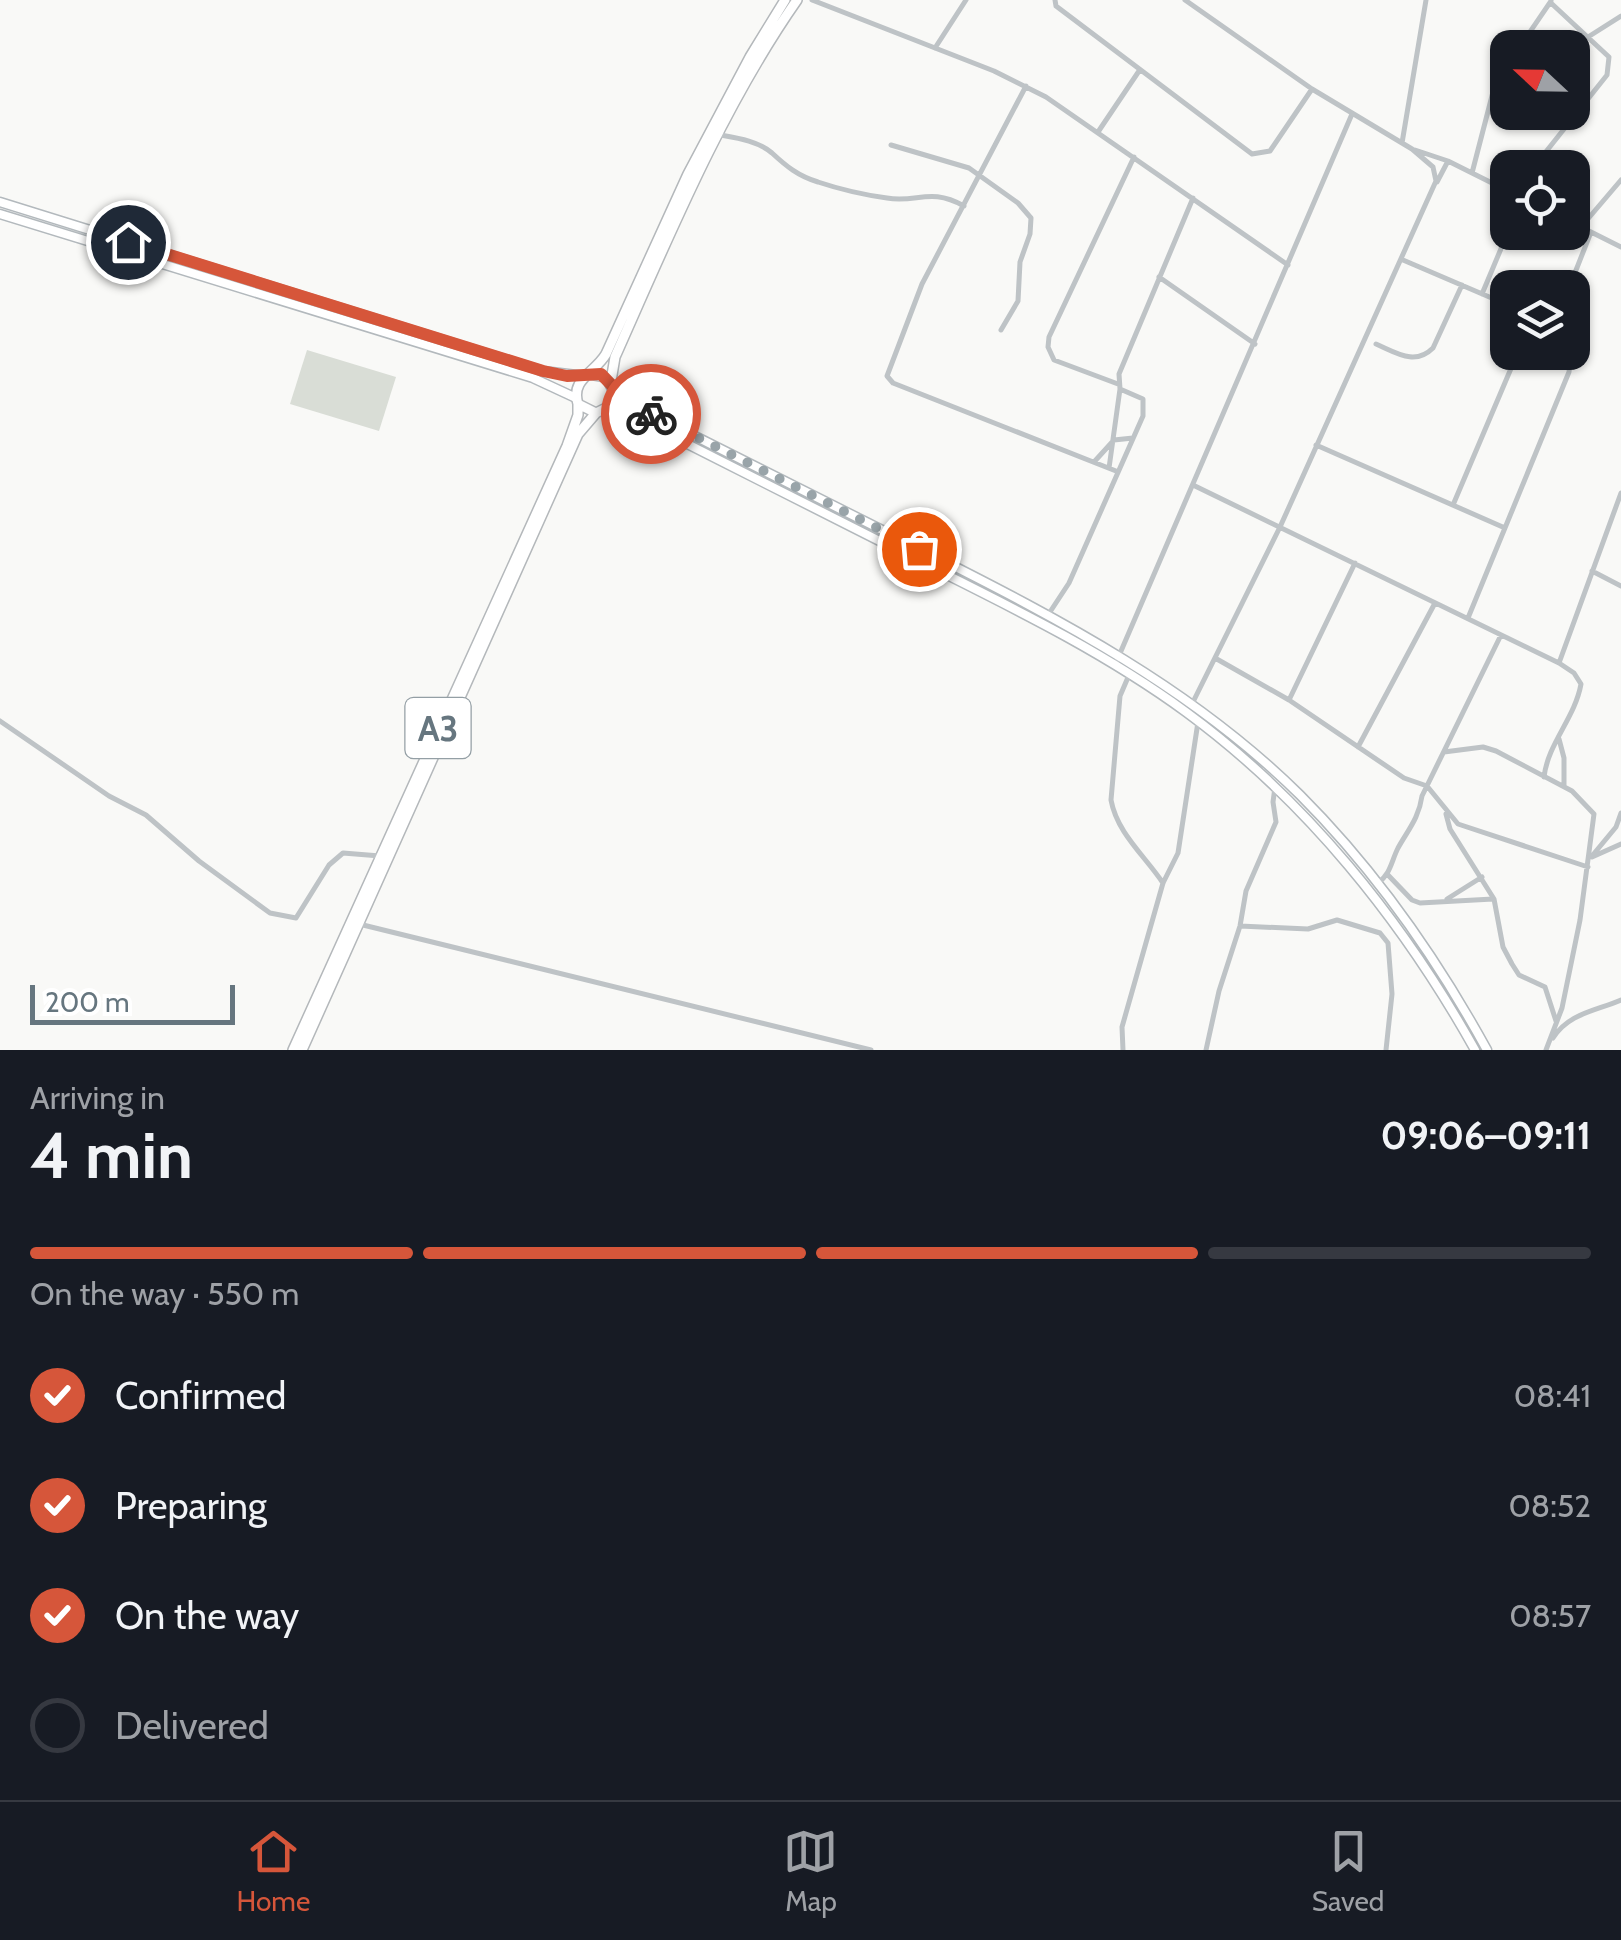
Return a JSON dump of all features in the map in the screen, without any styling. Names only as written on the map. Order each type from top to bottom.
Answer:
[{"type":"highway","name":"A3","points":[[302,1050],[380,856],[572,432],[578,414],[578,383],[611,344],[688,174],[750,57],[786,0]]},
{"type":"highway","name":"A3","points":[[292,1050],[578,434],[614,398],[614,357],[720,135],[758,62],[797,0]]},
{"type":"highway","points":[[587,375],[601,374],[612,384]]},
{"type":"highway","points":[[577,401],[600,412]]},
{"type":"main road","points":[[0,202],[543,371],[587,375]]},
{"type":"main road","points":[[0,214],[533,378],[577,401]]},
{"type":"main road","points":[[612,384],[637,407],[1048,615],[1192,704],[1300,795],[1378,883],[1433,960],[1487,1050]]},
{"type":"main road","points":[[600,412],[638,420],[1118,660],[1275,787],[1342,859],[1434,981],[1475,1050]]},
{"type":"street","points":[[812,0],[1026,86],[1288,265]]},
{"type":"street","points":[[935,48],[966,0]]},
{"type":"street","points":[[1055,0],[1056,6],[1252,154],[1270,151],[1312,89]]},
{"type":"street","points":[[1185,0],[1312,89],[1412,150],[1433,167],[1434,190]]},
{"type":"street","points":[[1402,143],[1426,0]]},
{"type":"street","points":[[1532,30],[1551,2],[1581,30]]},
{"type":"street","points":[[1590,36],[1621,16]]},
{"type":"street","points":[[1590,39],[1621,64]]},
{"type":"street","points":[[1548,150],[1607,75],[1609,57]]},
{"type":"street","points":[[1098,132],[1140,71]]},
{"type":"street","points":[[1026,86],[922,284],[887,376],[893,383],[1113,469]]},
{"type":"street","points":[[1472,173],[1490,104]]},
{"type":"street","points":[[1118,660],[1352,114]]},
{"type":"street","points":[[720,135],[746,140],[770,151],[783,166],[814,181],[889,199],[925,194],[950,198],[965,206]]},
{"type":"street","points":[[890,145],[969,168],[1018,203],[1031,218],[1020,262],[1018,301],[1001,330]]},
{"type":"street","points":[[1412,150],[1490,182]]},
{"type":"street","points":[[1048,615],[1070,583],[1113,469],[1143,416],[1143,400],[1054,360],[1048,347],[1134,157]]},
{"type":"street","points":[[1192,704],[1280,527],[1448,162]]},
{"type":"street","points":[[1590,216],[1621,180]]},
{"type":"street","points":[[1113,469],[1119,386],[1193,198]]},
{"type":"street","points":[[1575,270],[1591,232],[1621,246]]},
{"type":"street","points":[[1482,294],[1500,250]]},
{"type":"street","points":[[1402,260],[1490,297]]},
{"type":"street","points":[[1160,277],[1255,344]]},
{"type":"street","points":[[1376,344],[1409,358],[1427,354],[1434,348],[1462,285]]},
{"type":"street","points":[[1453,505],[1510,370]]},
{"type":"street","points":[[1468,618],[1569,370]]},
{"type":"street","points":[[1094,462],[1114,440],[1133,438]]},
{"type":"street","points":[[1316,446],[1505,528]]},
{"type":"street","points":[[1194,486],[1574,673],[1581,684],[1546,762],[1544,776]]},
{"type":"street","points":[[1559,663],[1621,493]]},
{"type":"street","points":[[1289,700],[1354,563]]},
{"type":"street","points":[[1592,571],[1621,586]]},
{"type":"street","points":[[1358,748],[1435,603]]},
{"type":"street","points":[[1378,883],[1388,875],[1398,849],[1415,824],[1428,786],[1501,635]]},
{"type":"street","points":[[1215,658],[1289,700],[1404,778],[1428,786],[1458,824],[1588,867]]},
{"type":"street","points":[[1130,673],[1120,696],[1111,800],[1124,832],[1163,884]]},
{"type":"street","points":[[0,721],[109,796],[146,815],[270,913],[296,918],[329,865],[343,853],[380,856]]},
{"type":"street","points":[[1123,1050],[1122,1028],[1163,884],[1178,854],[1198,722]]},
{"type":"street","points":[[1559,739],[1564,786]]},
{"type":"street","points":[[1444,752],[1483,747],[1564,786],[1594,814],[1580,920],[1562,1008],[1547,1047]]},
{"type":"street","points":[[1206,1050],[1246,890],[1276,822],[1272,802],[1275,787]]},
{"type":"street","points":[[1446,811],[1450,829],[1494,898],[1503,946],[1519,975],[1544,987],[1556,1021]]},
{"type":"street","points":[[1590,858],[1616,827],[1621,812]]},
{"type":"street","points":[[1590,858],[1621,844]]},
{"type":"street","points":[[1388,875],[1412,900],[1427,904],[1494,898]]},
{"type":"street","points":[[1444,901],[1482,878]]},
{"type":"street","points":[[1240,926],[1308,928],[1337,920],[1380,933],[1388,942],[1392,994],[1386,1050]]},
{"type":"street","points":[[354,922],[871,1050]]},
{"type":"street","points":[[1547,1047],[1559,1028],[1570,1021],[1621,1000]]},
{"type":"shaded area","points":[[307,350],[396,377],[379,431],[290,404]]},
{"type":"way so far","points":[[651,414],[919,549]]},
{"type":"route","points":[[128,242],[543,371],[567,376],[601,374],[622,396],[651,414]]}]
